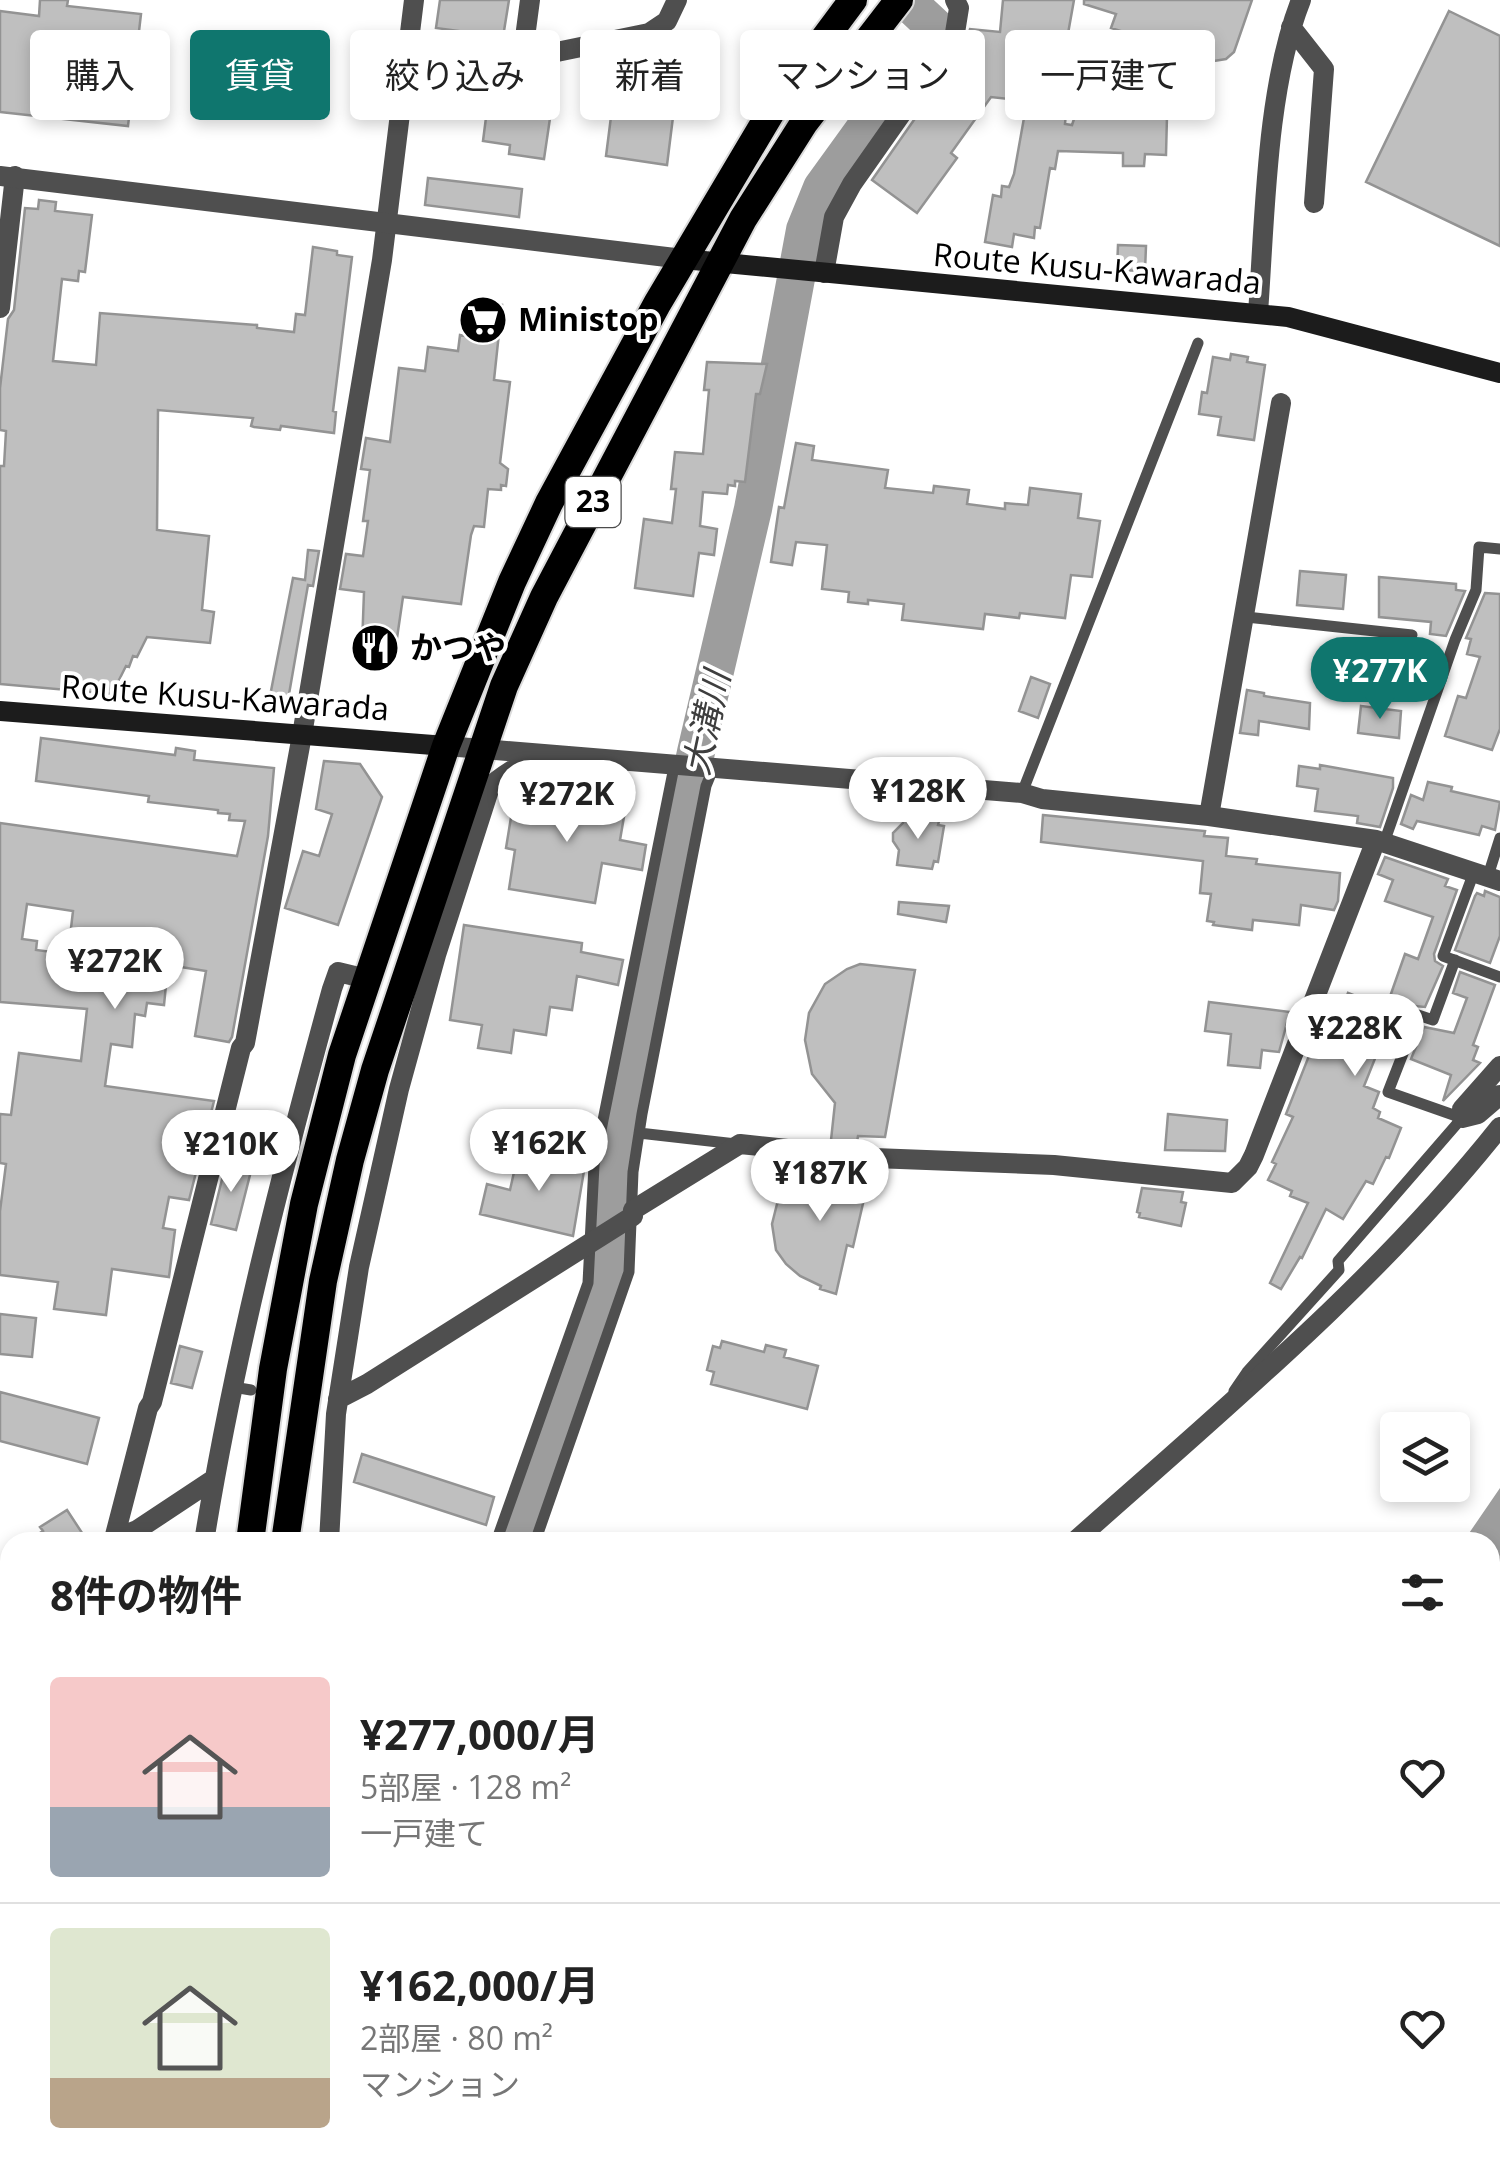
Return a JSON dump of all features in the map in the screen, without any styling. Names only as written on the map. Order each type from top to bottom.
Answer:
[{"type":"highway","name":"23","points":[[251,1532],[286,1293],[342,1054],[446,746],[512,582],[549,503],[682,259],[778,102],[853,0]]},
{"type":"highway","name":"23","points":[[286,1532],[323,1281],[350,1160],[375,1070],[504,686],[544,597],[720,262],[804,124],[894,6]]},
{"type":"main road","name":"Route Kusu-Kawarada","points":[[682,259],[1258,313],[1340,330],[1500,373]]},
{"type":"main road","name":"Route Kusu-Kawarada","points":[[0,711],[446,746]]},
{"type":"street","points":[[410,30],[414,0]]},
{"type":"street","points":[[526,30],[530,0]]},
{"type":"street","points":[[560,52],[649,33],[667,20],[677,0]]},
{"type":"street","points":[[821,273],[834,216],[852,184],[954,38],[959,8],[955,0]]},
{"type":"street","points":[[1258,313],[1275,110],[1291,26],[1302,0]]},
{"type":"street","points":[[1291,26],[1324,70],[1314,203]]},
{"type":"street","points":[[115,1532],[245,1042],[302,735],[386,222],[398,120]]},
{"type":"street","points":[[0,308],[7,176],[682,259]]},
{"type":"street","points":[[1209,816],[1281,402]]},
{"type":"street","points":[[446,746],[1022,793],[1042,799],[1209,816],[1380,842],[1487,876]]},
{"type":"street","points":[[329,1532],[329,1400],[400,1089],[436,955],[490,787],[500,776],[515,771],[538,754]]},
{"type":"street","points":[[329,1400],[367,1384],[740,1144],[874,1158],[1074,1167],[1232,1183],[1254,1155],[1380,842]]},
{"type":"street","points":[[206,1532],[214,1479],[242,1389],[292,1137],[332,988],[338,972],[367,979]]},
{"type":"street","points":[[1500,1066],[1462,1108],[1462,1118],[1478,1114],[1500,1094]]},
{"type":"street","points":[[1086,1532],[1212,1422],[1391,1250],[1500,1127]]},
{"type":"street","points":[[133,1532],[214,1479]]},
{"type":"lane","points":[[1022,793],[1198,342]]},
{"type":"lane","points":[[1380,842],[1476,590],[1479,547],[1500,549]]},
{"type":"lane","points":[[1246,618],[1412,635]]},
{"type":"lane","points":[[500,1532],[588,1284],[590,1189],[601,1121],[677,767]]},
{"type":"lane","points":[[539,1532],[624,1290],[631,1253],[633,1172],[639,1133],[710,769]]},
{"type":"lane","points":[[1500,838],[1487,876],[1443,956],[1500,977]]},
{"type":"lane","points":[[1212,1422],[1246,1372],[1339,1270],[1338,1260],[1462,1118],[1388,1092],[1418,1015],[1433,1020],[1455,960]]},
{"type":"lane","points":[[639,1133],[740,1144]]},
{"type":"shaded area","points":[[1500,1488],[1500,1532],[1470,1532]]},
{"type":"building","points":[[40,0],[68,0],[67,6],[141,14],[139,30],[30,30],[30,115],[0,112],[0,11],[39,16]]},
{"type":"building","points":[[440,0],[509,0],[504,30],[436,28]]},
{"type":"building","points":[[1003,0],[1074,0],[1069,30],[1005,30],[1005,99],[991,97],[985,105],[985,30],[1000,32]]},
{"type":"building","points":[[1084,0],[1252,0],[1234,52],[1215,61],[1215,30],[1117,30],[1111,28],[1116,14],[1084,4]]},
{"type":"building","points":[[1449,11],[1500,36],[1500,246],[1366,182]]},
{"type":"building","points":[[73,120],[129,120],[128,126]]},
{"type":"building","points":[[486,120],[550,120],[544,159],[509,154],[510,145],[483,141]]},
{"type":"building","points":[[611,120],[673,120],[667,165],[606,156]]},
{"type":"building","points":[[914,120],[975,120],[951,153],[957,158],[917,213],[872,180]]},
{"type":"building","points":[[1024,120],[1065,120],[1065,124],[1072,125],[1074,120],[1167,120],[1166,155],[1145,154],[1144,166],[1123,166],[1123,153],[1058,151],[1055,169],[1050,168],[1040,228],[1035,227],[1034,238],[1014,234],[1012,247],[985,242],[993,195],[1001,197],[1002,186],[1009,187]]},
{"type":"building","points":[[428,178],[522,189],[519,217],[425,205]]},
{"type":"building","points":[[39,200],[56,202],[55,211],[92,215],[85,272],[79,271],[78,281],[62,279],[53,361],[96,365],[100,313],[257,325],[294,332],[296,314],[305,315],[313,247],[352,257],[333,411],[334,433],[281,426],[280,430],[254,427],[253,418],[158,410],[157,530],[209,536],[202,610],[214,612],[210,643],[147,637],[112,694],[0,684],[0,466],[4,466],[6,431],[0,430],[0,388],[8,319],[14,310],[25,208],[38,209]]},
{"type":"building","points":[[1118,245],[1146,246],[1145,271],[1117,270]]},
{"type":"building","points":[[469,302],[502,305],[494,380],[510,382],[500,463],[508,469],[506,486],[501,485],[501,490],[488,489],[484,527],[474,526],[471,535],[461,604],[403,597],[396,645],[391,644],[391,650],[362,646],[364,592],[340,589],[346,554],[363,556],[370,470],[361,469],[366,438],[390,442],[399,368],[425,371],[428,347],[458,351],[460,335],[465,336]]},
{"type":"building","points":[[1231,354],[1265,365],[1254,440],[1218,435],[1221,417],[1199,414],[1213,357],[1230,360]]},
{"type":"building","points":[[707,362],[767,364],[760,394],[756,394],[745,482],[728,485],[727,494],[703,492],[700,526],[717,529],[714,555],[699,553],[693,596],[635,588],[644,519],[672,523],[675,452],[703,454],[709,390],[704,390]]},
{"type":"building","points":[[796,443],[814,446],[812,460],[888,470],[885,488],[933,493],[934,486],[969,490],[967,504],[1005,509],[1005,503],[1028,505],[1030,488],[1081,494],[1078,518],[1100,521],[1092,577],[1071,575],[1065,618],[985,614],[983,629],[902,620],[904,604],[848,602],[849,592],[822,589],[827,545],[796,542],[792,565],[771,562],[779,507],[784,508]]},
{"type":"building","points":[[308,550],[319,551],[313,586],[308,585],[288,700],[270,696],[293,578],[305,580]]},
{"type":"building","points":[[1300,571],[1346,575],[1343,609],[1297,605]]},
{"type":"building","points":[[1379,577],[1456,584],[1456,590],[1465,591],[1446,636],[1430,634],[1431,622],[1379,617]]},
{"type":"building","points":[[1485,593],[1500,594],[1500,729],[1492,750],[1445,736],[1458,696],[1466,698],[1480,657],[1467,654],[1471,639],[1466,638]]},
{"type":"building","points":[[1031,677],[1050,684],[1038,718],[1019,711]]},
{"type":"building","points":[[1247,690],[1310,703],[1309,729],[1259,721],[1258,735],[1240,733]]},
{"type":"building","points":[[1361,706],[1401,711],[1399,738],[1358,733]]},
{"type":"building","points":[[41,738],[175,755],[176,748],[195,751],[194,760],[274,768],[268,836],[232,1037],[229,1042],[195,1036],[206,971],[168,965],[164,1005],[147,1003],[145,1016],[135,1014],[132,1047],[111,1044],[105,1086],[214,1101],[189,1200],[169,1197],[163,1228],[175,1230],[169,1277],[112,1269],[106,1315],[54,1309],[58,1282],[0,1275],[0,1211],[6,1164],[0,1163],[0,1114],[11,1115],[19,1053],[81,1061],[87,1009],[0,1002],[0,823],[237,856],[245,821],[229,820],[230,814],[218,810],[148,802],[149,796],[36,781]],"holes":[[[27,904],[73,911],[68,954],[36,950],[37,941],[22,939]]]},
{"type":"building","points":[[324,761],[360,764],[382,797],[338,925],[285,908],[303,851],[319,856],[332,814],[316,809]]},
{"type":"building","points":[[1320,765],[1393,778],[1380,827],[1357,823],[1358,816],[1315,811],[1318,789],[1297,786],[1299,766],[1320,769]]},
{"type":"building","points":[[1428,782],[1500,802],[1495,830],[1482,826],[1479,835],[1417,821],[1413,829],[1401,824],[1411,795],[1423,800]]},
{"type":"building","points":[[537,791],[626,805],[620,840],[646,845],[642,870],[602,863],[595,903],[509,889],[515,850],[506,848],[513,805]]},
{"type":"building","points":[[904,815],[939,821],[938,825],[944,826],[938,862],[934,861],[932,869],[897,865],[899,850],[893,833],[903,823]]},
{"type":"building","points":[[1043,815],[1205,831],[1204,836],[1228,838],[1226,856],[1257,859],[1256,864],[1340,873],[1338,901],[1334,910],[1301,905],[1299,925],[1253,920],[1252,930],[1213,925],[1214,922],[1207,921],[1211,894],[1200,893],[1203,861],[1041,842]]},
{"type":"building","points":[[1385,857],[1448,879],[1445,886],[1457,890],[1434,954],[1435,961],[1443,966],[1425,1007],[1415,1006],[1410,1011],[1392,1056],[1378,1051],[1364,1086],[1379,1092],[1373,1108],[1380,1112],[1378,1118],[1401,1128],[1389,1158],[1386,1157],[1373,1184],[1366,1181],[1343,1219],[1326,1209],[1302,1258],[1281,1289],[1270,1283],[1308,1203],[1268,1180],[1293,1117],[1286,1114],[1316,1038],[1329,1043],[1348,993],[1386,1008],[1405,954],[1418,959],[1433,917],[1385,901],[1393,880],[1378,874]]},
{"type":"building","points":[[1485,891],[1500,897],[1500,936],[1490,963],[1455,950],[1475,896],[1484,896]]},
{"type":"building","points":[[899,902],[949,906],[946,922],[898,914]]},
{"type":"building","points":[[464,925],[582,943],[581,952],[623,960],[618,985],[577,976],[572,1010],[550,1007],[546,1035],[514,1030],[511,1053],[478,1048],[482,1025],[450,1020]]},
{"type":"building","points":[[860,964],[915,970],[885,1137],[858,1136],[857,1142],[831,1140],[835,1103],[812,1074],[805,1040],[809,1013],[825,984]]},
{"type":"building","points":[[1460,972],[1495,985],[1473,1045],[1478,1047],[1473,1060],[1480,1063],[1443,1101],[1451,1075],[1411,1059],[1424,1027],[1454,1033],[1467,998],[1453,993]]},
{"type":"building","points":[[1209,1002],[1290,1012],[1279,1052],[1262,1050],[1260,1068],[1228,1065],[1231,1034],[1205,1031]]},
{"type":"building","points":[[1168,1114],[1227,1120],[1225,1151],[1165,1150]]},
{"type":"building","points":[[519,1150],[585,1165],[573,1236],[480,1214],[487,1184],[510,1190]]},
{"type":"building","points":[[227,1159],[252,1167],[236,1230],[211,1224]]},
{"type":"building","points":[[849,1169],[870,1173],[853,1247],[847,1245],[836,1294],[820,1289],[821,1286],[786,1264],[776,1250],[772,1224],[777,1204],[796,1181],[819,1172]]},
{"type":"building","points":[[1142,1188],[1183,1192],[1181,1202],[1186,1203],[1181,1226],[1139,1217]]},
{"type":"building","points":[[0,1314],[36,1318],[32,1357],[0,1354]]},
{"type":"building","points":[[722,1341],[764,1352],[766,1345],[786,1350],[784,1357],[818,1366],[807,1409],[711,1384],[714,1372],[707,1370],[713,1346],[720,1348]]},
{"type":"building","points":[[180,1346],[202,1352],[192,1388],[171,1383]]},
{"type":"building","points":[[0,1392],[99,1418],[87,1464],[0,1441]]},
{"type":"building","points":[[362,1454],[494,1497],[486,1525],[354,1482]]},
{"type":"building","points":[[67,1510],[81,1532],[41,1532],[40,1527]]},
{"type":"waterway","name":"大溝川","points":[[517,1532],[600,1299],[611,1161],[696,752],[753,509],[805,230],[822,188],[937,29],[906,0]]},
{"type":"place","name":"Ministop","points":[[483,320]]},
{"type":"place","name":"かつや","points":[[375,648]]}]
